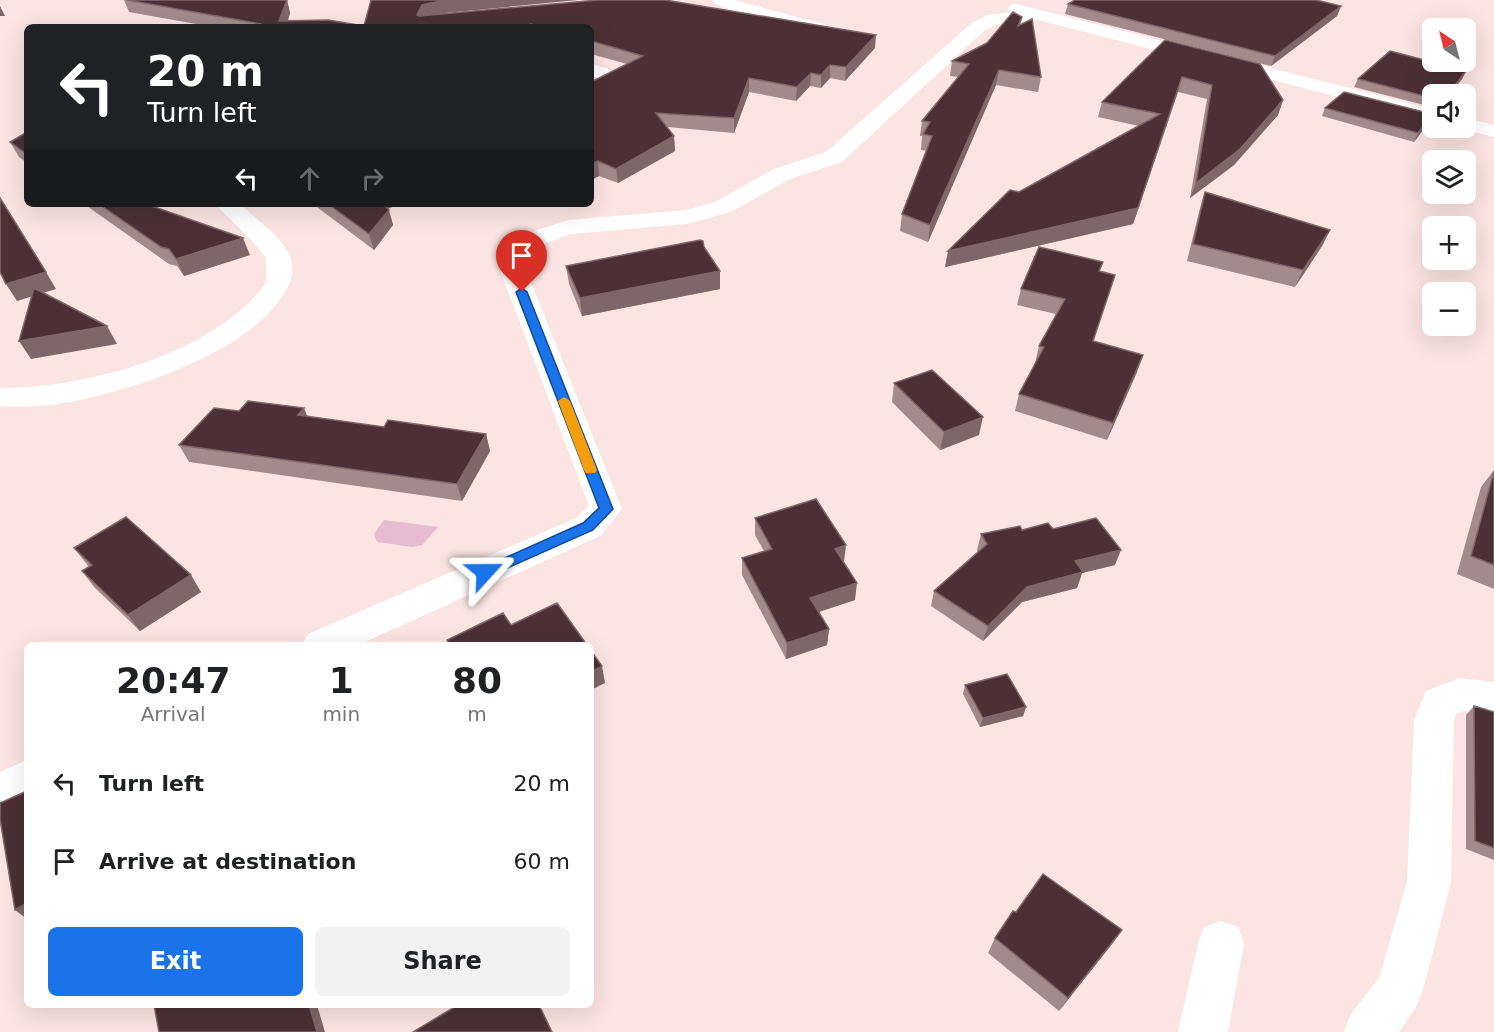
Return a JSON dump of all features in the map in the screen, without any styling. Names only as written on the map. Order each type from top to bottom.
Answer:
[{"type":"street","points":[[720,0],[737,7],[831,32]]},
{"type":"street","points":[[992,3],[1422,112]]},
{"type":"street","points":[[328,642],[588,527],[606,509],[513,270],[514,254],[537,238],[568,226],[687,217],[723,207],[782,174],[834,157],[979,26],[994,20],[1036,15]]},
{"type":"street","points":[[1476,126],[1494,131]]},
{"type":"street","points":[[0,398],[57,394],[120,380],[168,364],[218,340],[255,314],[279,283],[278,257],[263,238],[229,207]]},
{"type":"street","points":[[1369,1032],[1399,990],[1428,882],[1434,720],[1440,703],[1460,694],[1494,698]]},
{"type":"street","points":[[0,792],[24,780]]},
{"type":"street","points":[[1203,1032],[1221,944]]},
{"type":"shaded area","points":[[384,520],[438,527],[422,545],[412,547],[377,542],[374,534]]},
{"type":"building","points":[[127,0],[287,0],[279,21],[328,20],[352,24],[261,24]]},
{"type":"building","points":[[371,0],[445,0],[422,5],[417,15],[419,16],[598,0],[665,0],[876,35],[846,67],[830,65],[821,75],[811,73],[797,87],[749,78],[734,118],[656,113],[674,136],[616,169],[598,161],[594,163],[594,80],[643,56],[594,42],[594,24],[365,24]]},
{"type":"building","points":[[1075,0],[1316,0],[1341,6],[1275,56],[1068,4]]},
{"type":"building","points":[[1013,12],[1022,17],[1018,26],[1032,19],[1041,77],[999,70],[930,225],[902,214],[932,136],[923,134],[930,122],[922,121],[969,64],[952,61],[987,43]]},
{"type":"building","points":[[1165,40],[1260,64],[1283,100],[1240,149],[1196,183],[1212,85],[1182,77],[1138,208],[948,251],[1010,190],[1019,192],[1160,114],[1102,102]]},
{"type":"building","points":[[1390,51],[1422,59],[1422,72],[1465,72],[1456,84],[1422,84],[1422,95],[1358,79]]},
{"type":"building","points":[[1344,92],[1422,112],[1422,128],[1418,133],[1325,108]]},
{"type":"building","points":[[24,134],[24,152],[10,142]]},
{"type":"building","points":[[1205,192],[1330,230],[1303,270],[1193,244]]},
{"type":"building","points":[[0,198],[46,272],[6,284],[0,272]]},
{"type":"building","points":[[103,207],[155,207],[243,238],[176,259],[169,249],[161,247]]},
{"type":"building","points":[[332,207],[386,207],[389,210],[369,234]]},
{"type":"building","points":[[703,241],[704,247],[720,271],[580,298],[566,266]]},
{"type":"building","points":[[1039,247],[1103,262],[1099,271],[1115,275],[1093,341],[1143,355],[1113,423],[1019,394],[1044,347],[1039,346],[1065,299],[1021,289]]},
{"type":"building","points":[[34,288],[107,326],[19,341]]},
{"type":"building","points":[[932,370],[983,417],[944,432],[894,383]]},
{"type":"building","points":[[248,401],[304,408],[298,415],[384,427],[388,420],[486,434],[457,484],[179,445],[214,408],[239,411]]},
{"type":"building","points":[[1494,471],[1494,565],[1471,556]]},
{"type":"building","points":[[816,499],[846,545],[835,549],[857,583],[810,598],[829,629],[787,643],[742,558],[772,549],[755,518]]},
{"type":"building","points":[[126,517],[191,575],[128,615],[82,571],[92,565],[74,548]]},
{"type":"building","points":[[1096,518],[1121,550],[1075,561],[1083,572],[1027,587],[988,626],[934,591],[987,544],[981,534],[1020,526],[1022,530],[1048,523],[1053,529]]},
{"type":"building","points":[[557,603],[585,642],[448,642],[447,640],[503,613],[511,625]]},
{"type":"building","points":[[594,655],[602,666],[594,670]]},
{"type":"building","points":[[1007,674],[1026,707],[983,718],[965,685]]},
{"type":"building","points":[[1474,706],[1494,712],[1494,848],[1475,841]]},
{"type":"building","points":[[24,792],[24,905],[15,910],[0,819],[0,803]]},
{"type":"building","points":[[1043,874],[1122,930],[1068,998],[995,938]]},
{"type":"building","points":[[155,1008],[310,1008],[317,1032],[159,1032]]},
{"type":"building","points":[[453,1008],[540,1008],[552,1032],[413,1032]]},
{"type":"slow traffic","points":[[564,401],[591,470]]},
{"type":"route","points":[[485,572],[588,527],[606,509],[522,292]]}]
